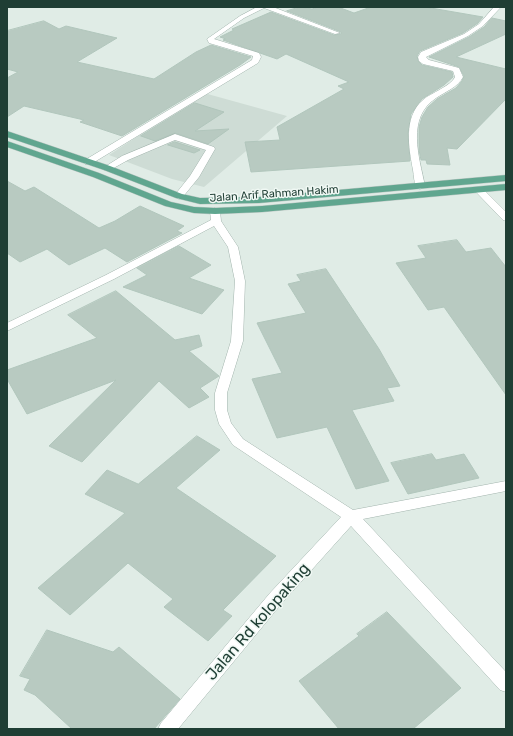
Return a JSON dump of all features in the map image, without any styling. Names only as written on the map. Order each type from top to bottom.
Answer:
[{"type":"main road","name":"Jalan Arif Rahman Hakim","points":[[7,134],[107,168],[178,196],[200,201],[215,202],[260,200],[420,186],[506,187]]},
{"type":"main road","name":"Jalan Arif Rahman Hakim","points":[[7,144],[96,175],[168,204],[216,216],[262,209],[476,186],[506,178]]},
{"type":"main road","points":[[96,175],[107,168]]},
{"type":"main road","points":[[168,204],[178,196]]},
{"type":"street","points":[[88,162],[255,61],[257,57],[256,55],[211,42],[210,39],[242,17],[262,7]]},
{"type":"street","points":[[267,7],[337,33]]},
{"type":"street","points":[[420,186],[413,135],[413,120],[422,105],[457,81],[459,77],[456,70],[426,62],[422,57],[424,54],[466,35],[481,25],[498,7]]},
{"type":"street","points":[[107,168],[125,158],[175,137],[211,149],[194,177],[178,196]]},
{"type":"street","points":[[476,186],[506,218]]},
{"type":"street","points":[[7,327],[110,277],[216,216],[233,247],[240,281],[237,341],[220,393],[221,410],[226,424],[238,442],[351,516],[506,684]]},
{"type":"street","points":[[351,516],[506,486]]},
{"type":"street","name":"Jalan Rd kolopaking","points":[[167,729],[276,598],[351,516]]},
{"type":"shaded area","points":[[204,93],[287,116],[204,187],[172,179],[109,155]]},
{"type":"building","points":[[300,7],[312,9],[318,7],[338,7],[354,13],[371,7],[425,7],[483,17],[478,23],[463,33],[420,51],[417,56],[418,61],[422,65],[452,72],[453,77],[444,85],[422,99],[411,114],[408,133],[410,161],[251,172],[245,142],[280,140],[277,127],[344,89],[338,86],[349,82],[286,54],[277,59],[223,40],[226,39],[220,37],[234,30],[232,29],[271,12],[334,35],[341,34],[341,32],[287,11]]},
{"type":"building","points":[[492,18],[506,21],[506,34],[456,57],[506,69],[506,99],[457,149],[447,148],[450,165],[427,164],[426,160],[421,160],[419,150],[419,127],[422,117],[428,107],[437,99],[456,88],[464,76],[459,67],[429,57],[469,37],[484,27]]},
{"type":"building","points":[[44,21],[59,29],[66,26],[117,38],[77,62],[154,79],[196,52],[211,45],[251,57],[122,136],[80,122],[84,120],[24,106],[7,117],[7,78],[18,72],[7,69],[7,31]]},
{"type":"building","points":[[195,103],[224,112],[195,131],[229,129],[208,144],[175,133],[155,141],[141,136]]},
{"type":"building","points":[[175,142],[200,150],[194,153],[168,145]]},
{"type":"building","points":[[7,181],[25,191],[34,187],[99,228],[115,221],[140,206],[184,226],[177,231],[182,233],[127,262],[105,248],[69,265],[47,249],[20,262],[7,253]]},
{"type":"building","points":[[457,240],[466,252],[491,248],[506,267],[506,395],[444,307],[428,310],[396,263],[426,258],[418,246]]},
{"type":"building","points":[[179,246],[211,265],[189,278],[224,290],[202,314],[123,287],[147,275],[137,268]]},
{"type":"building","points":[[326,269],[379,349],[400,386],[387,388],[394,401],[352,410],[389,481],[356,489],[327,427],[277,438],[252,379],[282,373],[257,323],[306,313],[288,284],[301,281],[297,275]]},
{"type":"building","points":[[116,291],[175,340],[199,335],[202,346],[189,351],[219,376],[200,388],[209,397],[189,408],[159,381],[82,462],[49,446],[116,380],[27,414],[7,379],[7,370],[97,338],[68,315]]},
{"type":"building","points":[[197,436],[220,450],[176,488],[276,556],[223,610],[232,616],[208,641],[164,607],[173,599],[128,563],[70,615],[38,588],[125,513],[85,494],[107,470],[138,484]]},
{"type":"building","points":[[432,454],[436,460],[464,454],[479,478],[408,494],[391,463]]},
{"type":"building","points":[[387,612],[461,688],[413,729],[339,729],[299,681],[359,636],[357,634]]},
{"type":"building","points":[[47,630],[113,652],[119,647],[180,699],[154,729],[72,729],[35,695],[24,690],[30,679],[20,676]]}]
